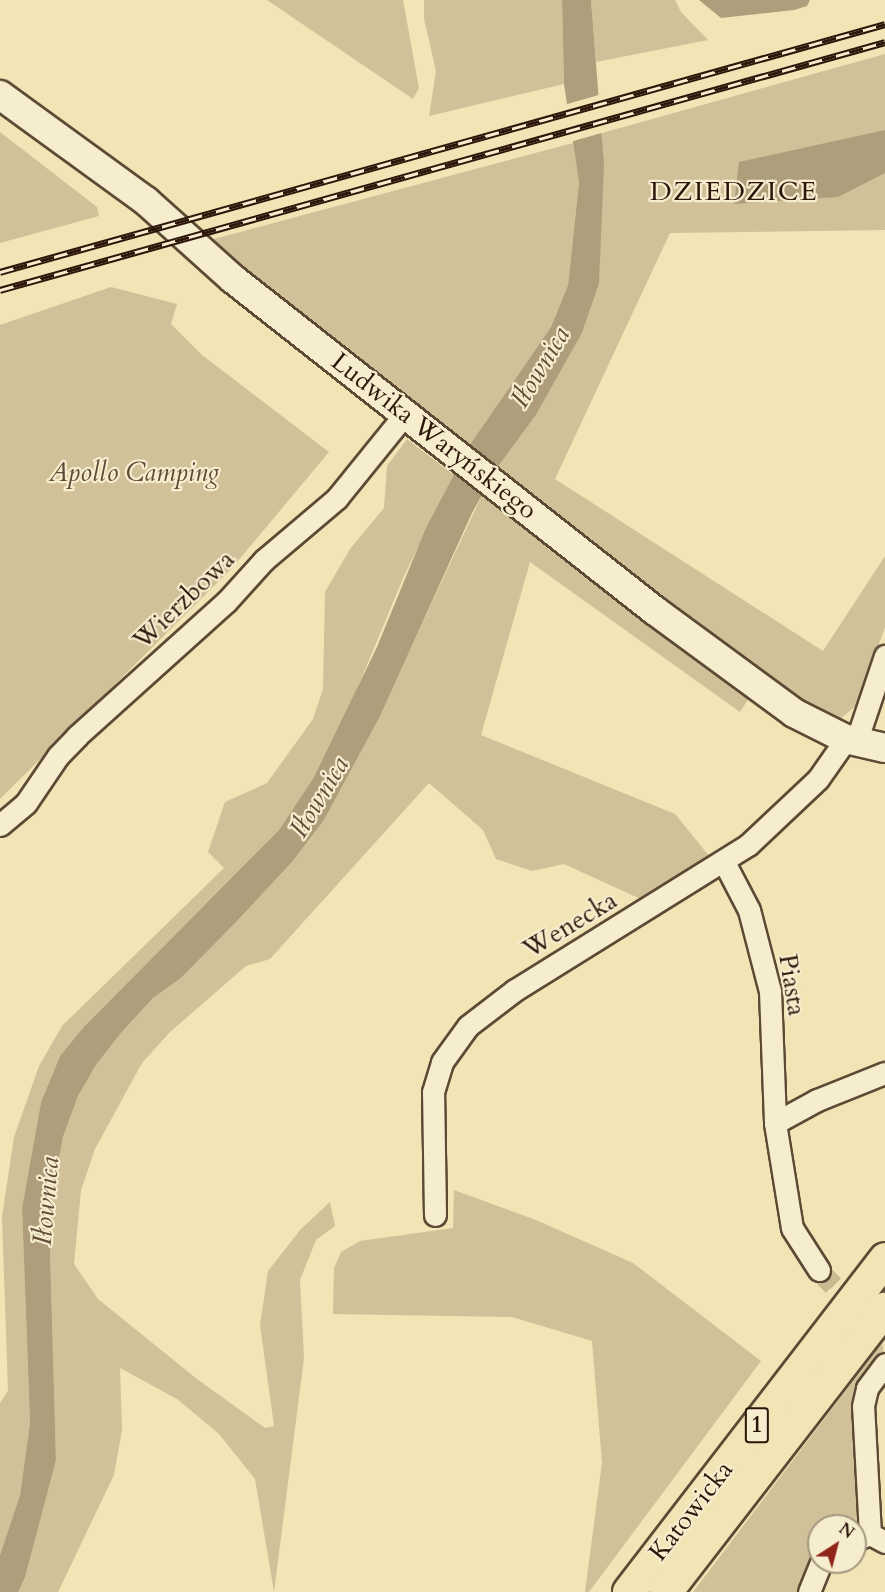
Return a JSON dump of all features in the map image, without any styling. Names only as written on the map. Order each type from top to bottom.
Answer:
[{"type":"main road","name":"Katowicka","points":[[629,1592],[885,1258]]},
{"type":"main road","name":"Katowicka","points":[[666,1592],[885,1309]]},
{"type":"street","name":"Ludwika Waryńskiego","points":[[0,95],[140,196],[218,266],[654,610],[794,713],[851,740],[885,748]]},
{"type":"street","name":"Wierzbowa","points":[[0,825],[26,803],[58,756],[77,736],[226,602],[264,560],[337,498],[405,414]]},
{"type":"street","name":"Wenecka","points":[[435,1215],[433,1092],[442,1062],[468,1026],[515,990],[724,862],[770,827],[810,787],[851,740],[885,656]]},
{"type":"street","name":"Piasta","points":[[724,862],[749,910],[770,991],[775,1123],[792,1228],[819,1270]]},
{"type":"street","points":[[775,1123],[817,1100],[885,1073]]},
{"type":"street","points":[[870,1539],[863,1406],[867,1388],[885,1364]]},
{"type":"street","points":[[809,1592],[816,1574]]},
{"type":"green space","points":[[267,0],[403,0],[419,88],[413,99]]},
{"type":"green space","points":[[424,0],[562,0],[564,84],[429,116],[436,71],[424,19]]},
{"type":"green space","points":[[591,0],[675,0],[681,12],[708,40],[596,62]]},
{"type":"green space","points":[[885,54],[885,230],[670,233],[555,479],[823,651],[885,556],[885,627],[857,705],[840,719],[812,710],[759,675],[497,468],[536,415],[582,333],[599,284],[602,133]]},
{"type":"green space","points":[[0,132],[97,207],[99,216],[0,243]]},
{"type":"green space","points":[[573,143],[579,181],[568,285],[551,327],[469,446],[210,240]]},
{"type":"green space","name":"Apollo Camping","points":[[111,287],[177,304],[171,324],[202,355],[329,452],[232,568],[0,799],[0,325]]},
{"type":"green space","points":[[407,439],[454,475],[404,576],[339,732],[314,777],[279,830],[60,1056],[41,1102],[22,1208],[30,1423],[20,1495],[0,1555],[0,1403],[8,1391],[2,1217],[14,1137],[39,1066],[62,1026],[224,868],[208,852],[225,802],[267,783],[313,719],[323,689],[325,592],[350,549],[384,508],[387,466]]},
{"type":"green space","points":[[483,493],[749,698],[740,712],[530,562],[481,735],[675,814],[710,857],[645,901],[564,864],[532,871],[496,859],[483,830],[429,783],[270,959],[246,966],[170,1032],[142,1063],[95,1149],[81,1190],[74,1264],[98,1299],[197,1379],[265,1428],[274,1426],[260,1325],[268,1271],[301,1229],[330,1202],[335,1226],[316,1240],[300,1280],[304,1358],[274,1592],[255,1479],[219,1434],[177,1399],[120,1368],[122,1430],[114,1475],[58,1592],[18,1592],[56,1460],[49,1214],[63,1137],[78,1096],[96,1065],[121,1033],[153,998],[181,978],[238,920],[292,862],[324,820],[379,716]]},
{"type":"green space","points":[[454,1190],[536,1220],[633,1263],[761,1361],[589,1592],[585,1592],[602,1463],[592,1341],[512,1317],[333,1314],[334,1268],[341,1252],[360,1241],[453,1228]]},
{"type":"green space","points":[[882,1343],[885,1357],[861,1387],[863,1514],[807,1514],[807,1570],[798,1592],[693,1592]]},
{"type":"water","name":"Iłownica","points":[[562,0],[591,0],[604,165],[599,284],[582,333],[536,415],[497,468],[472,513],[380,716],[324,820],[292,862],[238,920],[181,978],[153,998],[121,1033],[96,1065],[78,1096],[63,1137],[49,1214],[56,1460],[25,1577],[18,1592],[0,1592],[0,1555],[20,1495],[30,1423],[22,1208],[41,1102],[60,1056],[84,1027],[279,830],[314,777],[377,647],[426,528],[469,446],[551,327],[568,285],[579,182],[564,84]]},
{"type":"water","points":[[699,0],[810,0],[807,6],[794,10],[721,18]]},
{"type":"water","points":[[885,130],[885,173],[838,197],[734,204],[739,162]]},
{"type":"pier","points":[[602,94],[605,132],[570,142],[564,105]]},
{"type":"tunnel","points":[[819,1270],[885,1340]]},
{"type":"railway","points":[[0,272],[885,24]]},
{"type":"railway","points":[[0,290],[885,42]]},
{"type":"district","name":"DZIEDZICE","points":[[734,192]]}]
